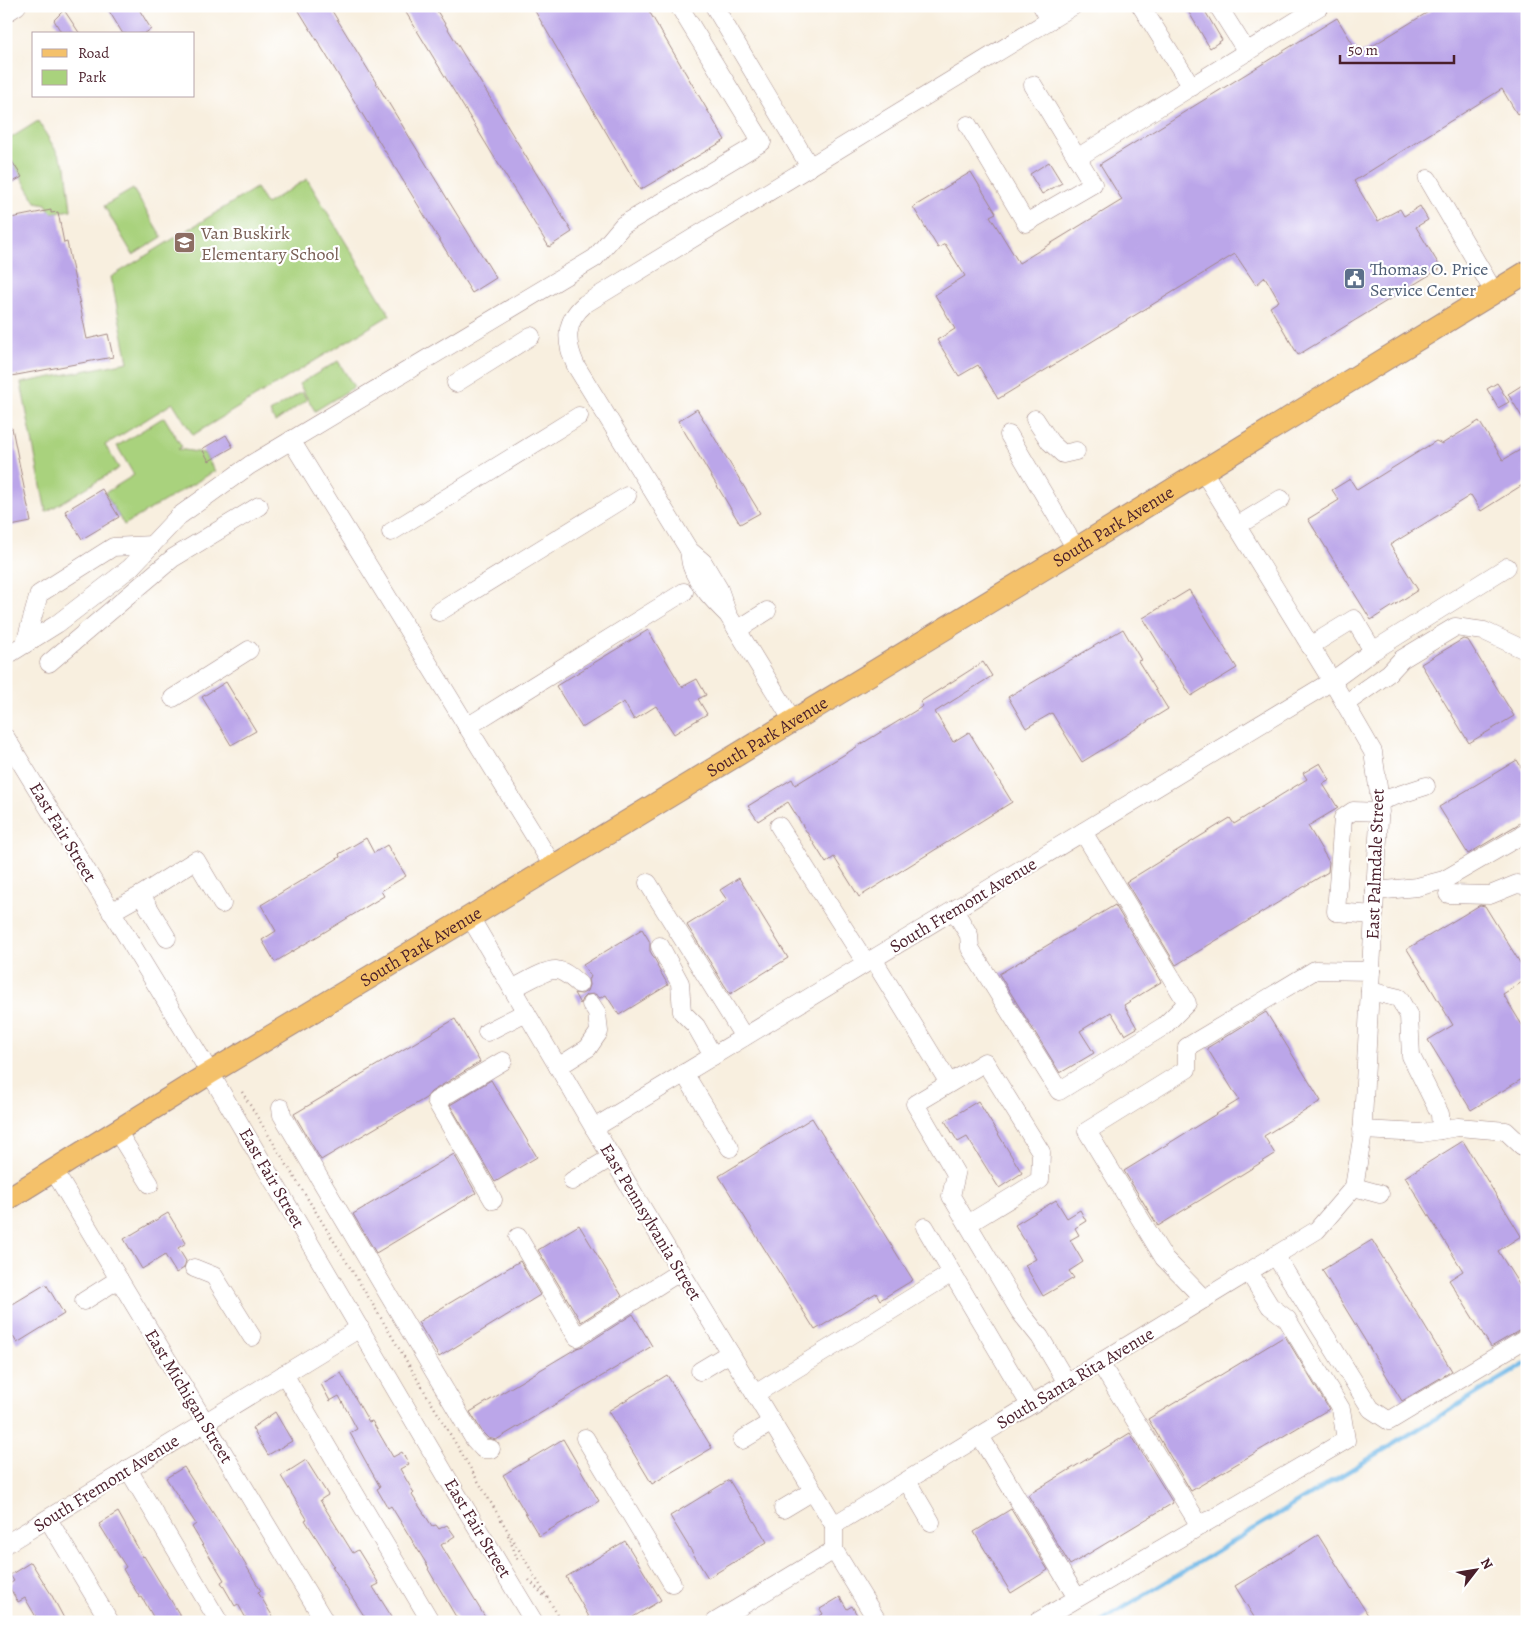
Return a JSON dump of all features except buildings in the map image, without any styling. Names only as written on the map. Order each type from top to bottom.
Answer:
[{"type":"main road","name":"South Park Avenue","points":[[6,1200],[210,1073],[1076,549],[1527,272]]},
{"type":"street","points":[[6,13],[17,6]]},
{"type":"street","points":[[6,656],[57,624],[130,568],[179,516],[250,465],[594,258],[623,226],[762,142],[679,6]]},
{"type":"street","points":[[714,6],[810,166]]},
{"type":"street","points":[[793,721],[728,615],[719,589],[708,570],[703,562],[689,550],[576,366],[568,345],[568,331],[571,320],[585,304],[810,166],[1046,13],[1073,6]]},
{"type":"street","points":[[1141,6],[1192,87]]},
{"type":"street","points":[[1218,6],[1247,52]]},
{"type":"street","points":[[1077,158],[1320,6]]},
{"type":"street","points":[[968,125],[1026,223],[1092,184],[1033,85]]},
{"type":"street","points":[[1428,179],[1494,292]]},
{"type":"street","points":[[456,382],[531,336]]},
{"type":"street","points":[[391,532],[578,416]]},
{"type":"street","points":[[1035,419],[1050,442],[1063,454],[1076,451]]},
{"type":"street","points":[[1009,435],[1076,549]]},
{"type":"street","points":[[291,440],[553,866]]},
{"type":"street","name":"East Palmdale Street","points":[[1203,471],[1332,681],[1373,752],[1380,807],[1362,1130],[1354,1187]]},
{"type":"street","points":[[439,612],[627,496]]},
{"type":"street","points":[[1237,526],[1281,499]]},
{"type":"street","points":[[49,663],[174,558],[259,506]]},
{"type":"street","points":[[24,644],[39,594],[113,547],[152,545]]},
{"type":"street","name":"South Fremont Avenue","points":[[594,1128],[1332,681],[1373,651],[1507,567]]},
{"type":"street","points":[[467,727],[684,592]]},
{"type":"street","points":[[737,630],[767,611]]},
{"type":"street","points":[[1310,646],[1354,619],[1373,651]]},
{"type":"street","points":[[1345,704],[1389,673],[1402,659],[1454,627],[1484,632],[1527,651]]},
{"type":"street","points":[[173,698],[249,650]]},
{"type":"street","name":"East Fair Street","points":[[8,744],[210,1073],[534,1622]]},
{"type":"street","points":[[1374,915],[1336,912],[1343,818],[1353,811],[1380,807],[1426,786]]},
{"type":"street","points":[[779,826],[949,1083]]},
{"type":"street","points":[[954,910],[969,935],[970,948],[1059,1091],[1164,1026],[1187,1003],[1083,832]]},
{"type":"street","points":[[1375,891],[1416,887],[1444,880],[1527,832]]},
{"type":"street","points":[[111,912],[196,860],[222,904]]},
{"type":"street","points":[[648,883],[744,1037]]},
{"type":"street","points":[[1448,894],[1490,895],[1517,884],[1527,886]]},
{"type":"street","points":[[141,894],[167,938]]},
{"type":"street","name":"East Pennsylvania Street","points":[[470,917],[594,1128],[834,1525]]},
{"type":"street","points":[[660,946],[680,983],[682,1012],[696,1026],[713,1056]]},
{"type":"street","points":[[512,989],[543,973],[556,970],[569,975],[579,984]]},
{"type":"street","points":[[1204,1299],[1164,1258],[1087,1131],[1186,1069],[1187,1047],[1315,970],[1371,971]]},
{"type":"street","points":[[1370,990],[1399,998],[1410,1016],[1410,1056],[1440,1114],[1441,1130]]},
{"type":"street","points":[[558,1067],[588,1048],[599,1032],[597,1013],[591,1004]]},
{"type":"street","points":[[487,1032],[526,1012]]},
{"type":"street","points":[[493,1200],[436,1101],[504,1061]]},
{"type":"street","points":[[968,1224],[1040,1180],[1041,1152],[984,1062],[914,1104],[956,1174],[951,1196],[1020,1312],[1040,1337],[1067,1383]]},
{"type":"street","points":[[684,1073],[730,1148]]},
{"type":"street","points":[[281,1108],[282,1114],[474,1439],[482,1449],[492,1449]]},
{"type":"street","points":[[1362,1130],[1422,1133],[1458,1127],[1506,1131],[1522,1146]]},
{"type":"street","points":[[117,1131],[150,1184]]},
{"type":"street","points":[[572,1181],[612,1157]]},
{"type":"street","name":"East Michigan Street","points":[[54,1171],[324,1622]]},
{"type":"street","points":[[1354,1187],[1380,1194]]},
{"type":"street","name":"South Santa Rita Avenue","points":[[834,1525],[1317,1230],[1354,1187]]},
{"type":"street","points":[[925,1227],[1030,1405]]},
{"type":"street","points":[[518,1237],[577,1337],[681,1272]]},
{"type":"street","points":[[1276,1255],[1371,1409],[1389,1421],[1527,1338]]},
{"type":"street","points":[[194,1268],[214,1276],[252,1337]]},
{"type":"street","points":[[1037,1622],[1346,1440],[1341,1409],[1287,1319],[1270,1306],[1249,1272]]},
{"type":"street","points":[[755,1394],[952,1273]]},
{"type":"street","points":[[84,1301],[119,1279]]},
{"type":"street","name":"South Fremont Avenue","points":[[6,1544],[360,1328]]},
{"type":"street","points":[[700,1370],[730,1353]]},
{"type":"street","points":[[1100,1363],[1200,1526]]},
{"type":"street","points":[[284,1374],[431,1622]]},
{"type":"street","points":[[742,1440],[772,1422]]},
{"type":"street","points":[[980,1436],[1077,1598]]},
{"type":"street","points":[[585,1438],[672,1583]]},
{"type":"street","points":[[128,1470],[219,1622]]},
{"type":"street","points":[[907,1481],[932,1522]]},
{"type":"street","points":[[783,1509],[813,1491]]},
{"type":"street","points":[[48,1519],[110,1622]]},
{"type":"street","points":[[834,1525],[834,1550],[878,1622]]},
{"type":"street","points":[[714,1622],[834,1550]]},
{"type":"path","points":[[243,1094],[375,1308],[562,1622]]},
{"type":"path","points":[[506,1529],[522,1570]]},
{"type":"path","points":[[526,1577],[550,1603]]},
{"type":"green space","points":[[38,121],[66,167],[71,210],[51,213],[46,204],[36,202],[6,152],[6,141]]},
{"type":"green space","points":[[307,179],[390,315],[193,435],[173,403],[105,445],[119,468],[46,512],[21,383],[128,362],[111,277],[256,188],[266,204]]},
{"type":"green space","points":[[133,189],[162,237],[133,255],[104,206]]},
{"type":"green space","points":[[338,361],[354,387],[315,411],[299,384]]},
{"type":"green space","points":[[302,392],[307,400],[275,422],[270,412]]},
{"type":"green space","points":[[164,417],[182,447],[178,449],[204,453],[215,471],[124,525],[105,493],[134,475],[117,446]]},
{"type":"waterway","points":[[1100,1622],[1527,1363]]},
{"type":"place","name":"Van Buskirk Elementary School","points":[[185,243]]},
{"type":"place","name":"Thomas O. Price Service Center","points":[[1354,279]]}]
